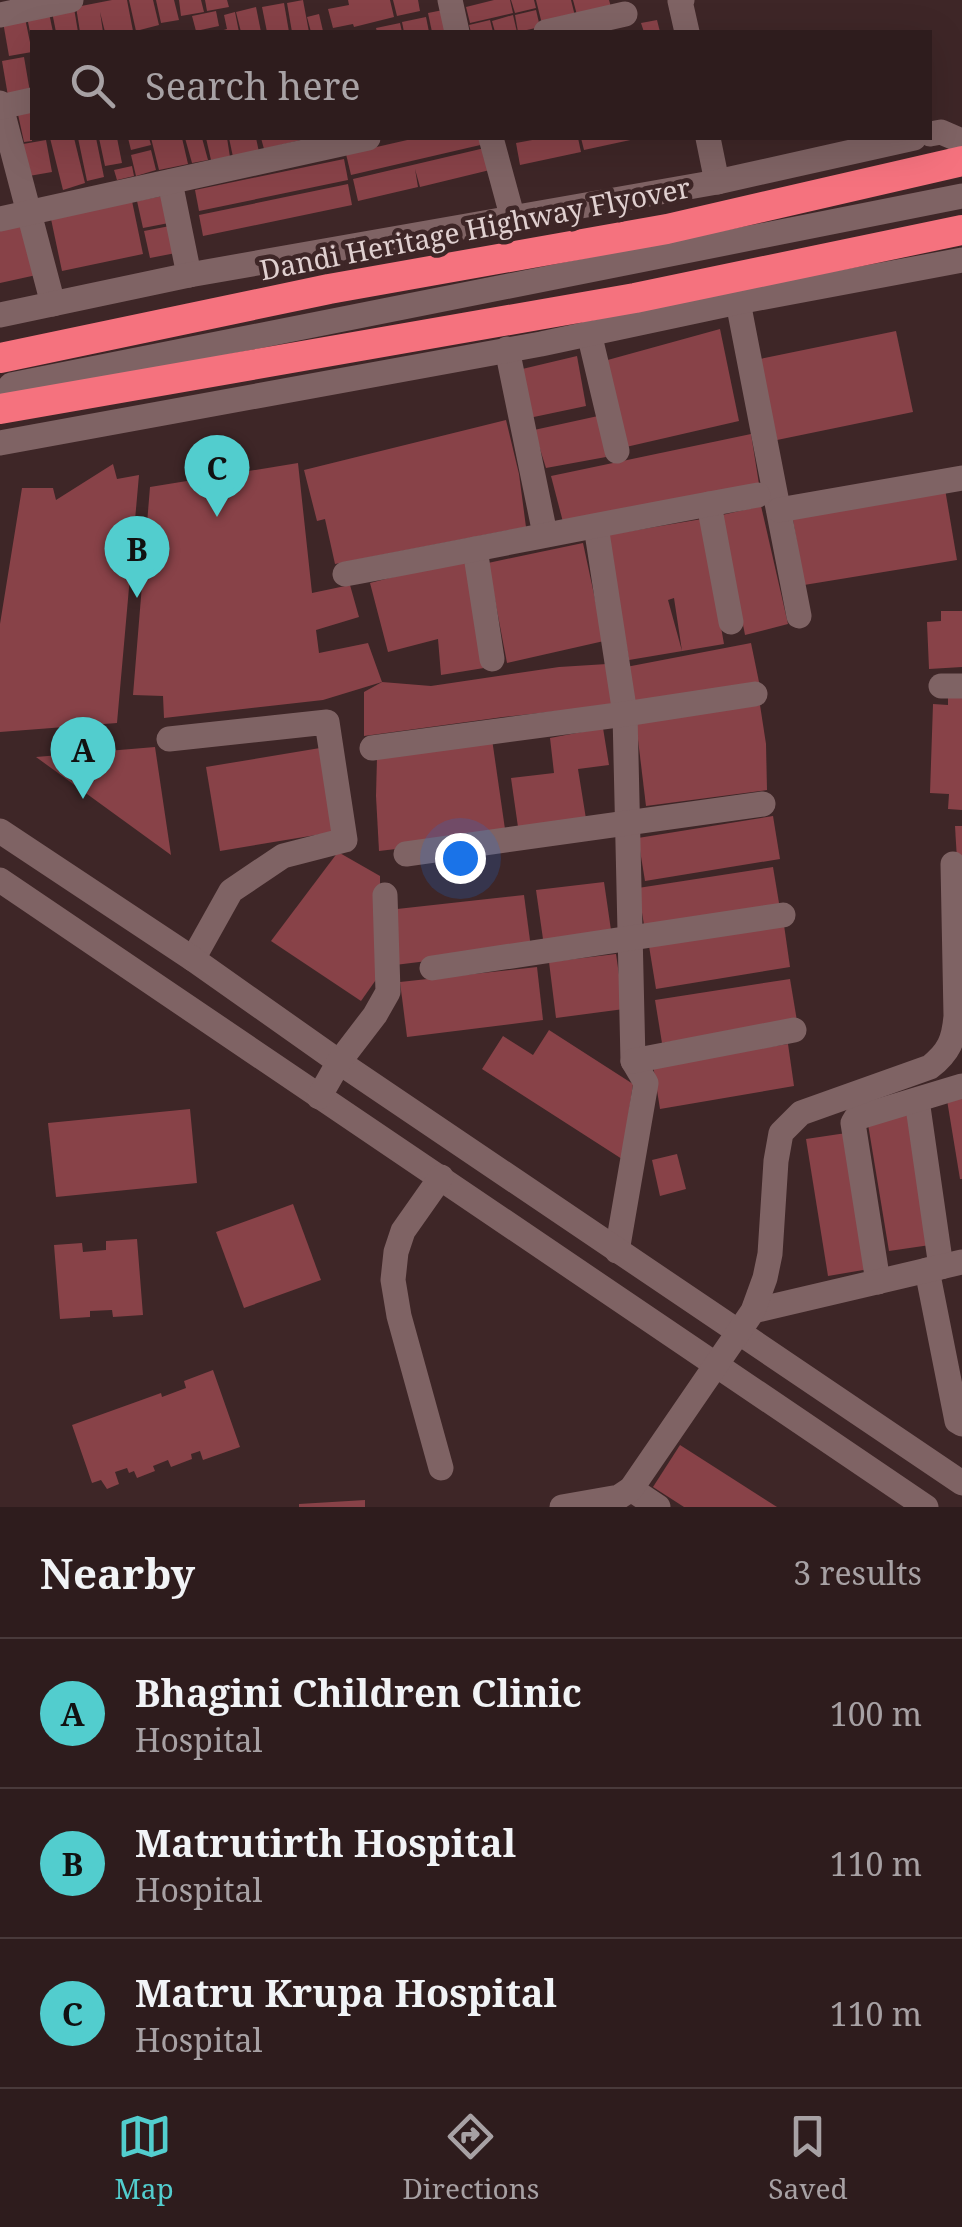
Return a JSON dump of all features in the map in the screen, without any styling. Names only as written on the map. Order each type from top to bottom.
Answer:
[{"type":"highway","name":"Dandi Heritage Highway Flyover","points":[[2,386],[329,289],[668,229],[962,161]]},
{"type":"highway","points":[[2,386],[635,298],[962,230]]},
{"type":"street","points":[[0,16],[70,0]]},
{"type":"street","points":[[450,0],[457,30]]},
{"type":"street","points":[[680,0],[687,30]]},
{"type":"street","points":[[555,30],[625,14]]},
{"type":"street","points":[[30,100],[0,106],[52,304]]},
{"type":"street","points":[[0,219],[359,140]]},
{"type":"street","points":[[492,140],[513,219]]},
{"type":"street","points":[[708,140],[717,182]]},
{"type":"street","points":[[0,316],[190,275],[717,182],[905,140]]},
{"type":"street","points":[[170,182],[190,275]]},
{"type":"street","points":[[2,386],[962,196]]},
{"type":"street","points":[[0,444],[962,260]]},
{"type":"street","points":[[738,302],[768,502],[799,616]]},
{"type":"street","points":[[589,333],[616,451]]},
{"type":"street","points":[[507,350],[545,534]]},
{"type":"street","points":[[345,574],[709,504],[768,502],[962,478]]},
{"type":"street","points":[[709,504],[731,622]]},
{"type":"street","points":[[596,526],[625,714],[633,1060],[646,1082],[618,1250]]},
{"type":"street","points":[[475,550],[492,659]]},
{"type":"street","points":[[372,748],[755,694]]},
{"type":"street","points":[[169,739],[327,722],[346,840],[283,856],[231,891],[193,959]]},
{"type":"street","points":[[406,854],[762,804]]},
{"type":"street","points":[[0,831],[618,1250],[745,1322],[962,1483]]},
{"type":"street","points":[[562,1507],[619,1497],[631,1489],[745,1322],[766,1278],[781,1133],[801,1113],[930,1068],[954,1051],[953,864]]},
{"type":"street","points":[[0,880],[926,1507]]},
{"type":"street","points":[[319,1098],[338,1062],[388,992],[385,895]]},
{"type":"street","points":[[432,968],[782,914]]},
{"type":"street","points":[[633,1060],[794,1030]]},
{"type":"street","points":[[878,1282],[853,1124],[856,1118],[962,1086]]},
{"type":"street","points":[[916,1100],[943,1266],[957,1421],[962,1424]]},
{"type":"street","points":[[440,1468],[398,1316],[393,1280],[402,1231],[441,1177]]},
{"type":"street","points":[[745,1322],[943,1266]]},
{"type":"street","points":[[631,1489],[658,1507]]},
{"type":"building","points":[[127,0],[133,30],[104,30],[100,12],[103,30],[80,30],[76,7]]},
{"type":"building","points":[[129,0],[153,0],[159,25],[136,30]]},
{"type":"building","points":[[156,0],[174,0],[179,20],[161,23]]},
{"type":"building","points":[[179,0],[201,0],[204,12],[181,16]]},
{"type":"building","points":[[205,0],[227,0],[229,7],[207,11]]},
{"type":"building","points":[[303,0],[309,30],[292,30],[287,3]]},
{"type":"building","points":[[348,0],[390,0],[394,17],[333,28],[328,9],[349,5]]},
{"type":"building","points":[[393,0],[418,0],[420,11],[397,16]]},
{"type":"building","points":[[510,0],[513,13],[470,23],[466,7]]},
{"type":"building","points":[[511,0],[534,0],[536,8],[515,13]]},
{"type":"building","points":[[536,0],[571,0],[575,16],[542,24]]},
{"type":"building","points":[[573,0],[609,0],[611,7],[577,15]]},
{"type":"building","points":[[284,3],[289,30],[267,30],[262,7]]},
{"type":"building","points":[[256,7],[261,30],[240,30],[236,12]]},
{"type":"building","points":[[74,8],[78,30],[56,30],[52,12]]},
{"type":"building","points":[[448,9],[453,30],[432,30],[428,13]]},
{"type":"building","points":[[536,10],[540,27],[518,30],[515,15]]},
{"type":"building","points":[[216,11],[219,26],[196,30],[192,16]]},
{"type":"building","points":[[235,12],[239,30],[224,30],[227,29],[224,15]]},
{"type":"building","points":[[49,13],[53,30],[30,32],[27,17]]},
{"type":"building","points":[[319,14],[323,30],[310,30],[307,17]]},
{"type":"building","points":[[513,15],[517,30],[494,30],[492,21]]},
{"type":"building","points":[[426,17],[429,30],[404,30],[402,22]]},
{"type":"building","points":[[25,18],[30,52],[9,56],[3,22]]},
{"type":"building","points":[[490,20],[492,30],[470,30],[469,25]]},
{"type":"building","points":[[657,20],[660,30],[643,30],[641,23]]},
{"type":"building","points":[[400,23],[402,30],[376,30]]},
{"type":"building","points":[[24,57],[30,92],[8,96],[2,61]]},
{"type":"building","points":[[30,107],[32,141],[24,142],[17,110]]},
{"type":"building","points":[[46,140],[52,172],[29,176],[23,144]]},
{"type":"building","points":[[50,140],[74,140],[85,183],[63,190]]},
{"type":"building","points":[[78,140],[96,140],[104,177],[87,181]]},
{"type":"building","points":[[99,140],[117,140],[122,163],[105,166]]},
{"type":"building","points":[[128,140],[150,140],[151,145],[131,150]]},
{"type":"building","points":[[152,140],[182,140],[188,164],[159,170]]},
{"type":"building","points":[[186,140],[203,140],[208,160],[192,163]]},
{"type":"building","points":[[206,140],[227,140],[230,157],[211,160]]},
{"type":"building","points":[[229,140],[256,140],[259,152],[233,157]]},
{"type":"building","points":[[262,140],[301,140],[264,149]]},
{"type":"building","points":[[407,140],[489,143],[351,175],[346,154]]},
{"type":"building","points":[[578,140],[581,152],[520,165],[516,143]]},
{"type":"building","points":[[582,140],[630,140],[584,150]]},
{"type":"building","points":[[489,147],[494,169],[420,187],[415,169],[418,187],[358,201],[353,179]]},
{"type":"building","points":[[151,150],[156,170],[136,176],[131,155]]},
{"type":"building","points":[[344,159],[348,180],[199,211],[195,190]]},
{"type":"building","points":[[132,166],[134,176],[117,180],[114,170]]},
{"type":"building","points":[[348,184],[352,205],[203,236],[199,215]]},
{"type":"building","points":[[168,195],[174,222],[143,228],[137,201]]},
{"type":"building","points":[[132,201],[143,254],[62,271],[51,219]]},
{"type":"building","points":[[30,223],[41,274],[0,283],[0,230]]},
{"type":"building","points":[[175,225],[181,252],[150,258],[144,231]]},
{"type":"building","points":[[720,329],[739,421],[626,447],[604,361]]},
{"type":"building","points":[[896,331],[913,412],[777,440],[760,359]]},
{"type":"building","points":[[577,356],[586,406],[529,418],[518,370]]},
{"type":"building","points":[[598,416],[606,457],[546,468],[534,430]]},
{"type":"building","points":[[506,420],[526,527],[335,564],[325,519],[317,521],[304,470]]},
{"type":"building","points":[[751,434],[759,484],[563,522],[551,476]]},
{"type":"building","points":[[298,463],[312,593],[350,585],[359,617],[316,630],[319,653],[368,643],[382,682],[323,700],[164,718],[163,696],[133,695],[150,487]]},
{"type":"building","points":[[113,464],[117,479],[139,475],[117,723],[0,732],[0,624],[22,488],[53,488],[56,500]]},
{"type":"building","points":[[945,489],[957,560],[804,585],[792,514]]},
{"type":"building","points":[[761,506],[788,624],[745,635],[722,515]]},
{"type":"building","points":[[702,519],[724,644],[629,660],[607,535]],"holes":[[[674,598],[682,651],[668,600]]]},
{"type":"building","points":[[583,543],[604,641],[507,663],[488,563]]},
{"type":"building","points":[[466,563],[484,668],[441,675],[438,639],[388,652],[370,583]]},
{"type":"building","points":[[941,611],[962,611],[962,667],[929,669],[927,622],[941,621]]},
{"type":"building","points":[[751,643],[759,682],[632,702],[626,667]]},
{"type":"building","points":[[607,664],[614,705],[364,736],[364,692],[382,682],[431,686]]},
{"type":"building","points":[[948,690],[962,691],[962,810],[948,809],[949,794],[930,793],[933,704],[948,705]]},
{"type":"building","points":[[760,705],[767,790],[646,806],[636,723]]},
{"type":"building","points":[[603,728],[609,765],[578,769],[587,825],[519,834],[511,778],[554,773],[550,738]]},
{"type":"building","points":[[492,739],[506,836],[379,851],[377,758]]},
{"type":"building","points":[[155,747],[171,855],[36,757]]},
{"type":"building","points":[[320,748],[334,832],[220,851],[206,767]]},
{"type":"building","points":[[773,816],[780,859],[645,881],[638,838]]},
{"type":"building","points":[[955,826],[962,826],[962,860],[957,860]]},
{"type":"building","points":[[338,852],[380,876],[380,974],[361,1001],[271,941]]},
{"type":"building","points":[[773,867],[780,909],[645,931],[638,888]]},
{"type":"building","points":[[604,882],[612,937],[544,946],[536,890]]},
{"type":"building","points":[[524,895],[531,948],[395,965],[388,910]]},
{"type":"building","points":[[784,925],[790,967],[656,989],[649,946]]},
{"type":"building","points":[[616,954],[624,1009],[556,1018],[549,962]]},
{"type":"building","points":[[537,967],[543,1020],[407,1037],[400,982]]},
{"type":"building","points":[[790,979],[797,1021],[662,1043],[655,1000]]},
{"type":"building","points":[[549,1030],[633,1084],[622,1159],[482,1069],[503,1036],[533,1055]]},
{"type":"building","points":[[788,1044],[794,1086],[660,1109],[653,1065]]},
{"type":"building","points":[[962,1098],[962,1179],[960,1179],[947,1100]]},
{"type":"building","points":[[190,1109],[197,1183],[56,1197],[48,1123]]},
{"type":"building","points":[[915,1110],[937,1244],[889,1251],[867,1118]]},
{"type":"building","points":[[853,1132],[875,1268],[828,1276],[806,1139]]},
{"type":"building","points":[[677,1154],[686,1189],[660,1196],[652,1160]]},
{"type":"building","points":[[293,1204],[321,1280],[244,1308],[216,1232]]},
{"type":"building","points":[[137,1239],[143,1315],[113,1317],[112,1310],[90,1311],[90,1317],[60,1319],[54,1245],[82,1243],[83,1252],[106,1250],[106,1241]]},
{"type":"building","points":[[213,1370],[240,1447],[203,1460],[200,1451],[191,1454],[192,1459],[171,1467],[168,1460],[137,1478],[127,1468],[115,1472],[119,1484],[107,1489],[101,1480],[92,1483],[72,1425],[186,1388],[184,1381]]},
{"type":"building","points":[[680,1445],[777,1507],[684,1507],[653,1487]]},
{"type":"building","points":[[365,1500],[365,1507],[299,1507],[299,1504]]},
{"type":"place","name":"Matru Krupa Hospital","points":[[217,517]]},
{"type":"place","name":"Matrutirth Hospital","points":[[137,598]]},
{"type":"place","name":"Bhagini Children Clinic","points":[[83,799]]}]
